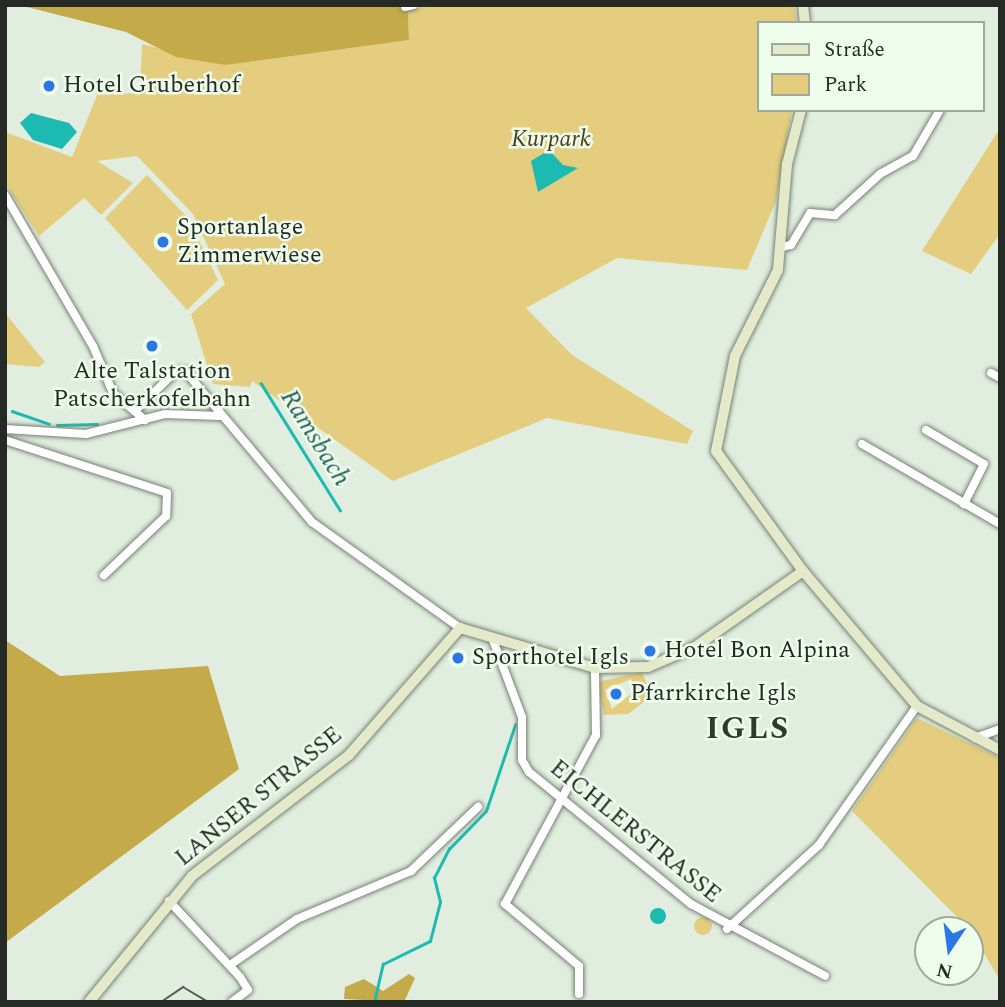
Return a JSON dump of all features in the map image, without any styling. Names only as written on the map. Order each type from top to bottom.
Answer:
[{"type":"main road","points":[[800,112],[787,164],[782,247],[769,291],[735,356],[715,445],[728,474],[775,526],[803,571],[917,706],[1000,750]]},
{"type":"main road","points":[[460,628],[493,640],[595,668],[648,667],[692,649],[803,571]]},
{"type":"main road","name":"LANSER STRASSE","points":[[89,1002],[169,901],[226,847],[349,755],[460,628]]},
{"type":"street","points":[[782,247],[791,246],[810,213],[835,215],[880,174],[913,156],[939,112]]},
{"type":"street","points":[[5,195],[93,346],[113,393],[136,409],[145,420]]},
{"type":"street","points":[[136,409],[142,397],[181,371],[323,531],[460,628]]},
{"type":"street","points":[[991,373],[1000,378]]},
{"type":"street","points":[[5,429],[86,434],[199,411],[220,416]]},
{"type":"street","points":[[926,430],[984,464],[964,504]]},
{"type":"street","points":[[5,440],[167,493],[166,516],[104,575]]},
{"type":"street","points":[[862,444],[1000,524]]},
{"type":"street","name":"EICHLERSTRASSE","points":[[493,640],[522,717],[522,760],[563,799],[727,929],[825,976]]},
{"type":"street","points":[[579,994],[579,966],[505,904],[563,799],[598,727],[595,668]]},
{"type":"street","points":[[727,929],[819,845],[917,706]]},
{"type":"street","points":[[975,738],[1000,729]]},
{"type":"street","points":[[230,965],[298,919],[411,871],[478,807]]},
{"type":"street","points":[[169,901],[230,965],[248,990],[232,1002]]},
{"type":"green space","name":"Kurpark","points":[[428,5],[794,5],[797,21],[757,21],[757,112],[792,112],[776,201],[747,270],[617,258],[526,308],[572,355],[693,431],[687,444],[547,418],[393,481],[252,381],[250,387],[213,384],[191,314],[225,284],[193,214],[137,156],[97,161],[133,183],[101,215],[84,198],[39,236],[5,183],[5,132],[72,157],[97,95],[140,93],[142,44],[226,65],[409,40],[408,11]]},
{"type":"green space","points":[[1000,128],[1000,234],[971,274],[922,251]]},
{"type":"green space","name":"Sportanlage Zimmerwiese","points":[[147,175],[188,218],[218,280],[187,310],[105,218]]},
{"type":"green space","points":[[5,313],[45,362],[39,367],[5,364]]},
{"type":"green space","points":[[642,672],[652,696],[628,714],[604,715],[597,682]],"holes":[[[631,679],[636,690],[612,709],[605,690]]]},
{"type":"green space","points":[[917,718],[1000,758],[1000,980],[984,953],[984,916],[956,916],[852,811]]},
{"type":"green space","points":[[699,917],[707,917],[712,926],[710,933],[699,935],[694,930],[694,922]]},
{"type":"shaded area","points":[[19,5],[423,5],[408,11],[409,40],[226,65],[176,57],[126,32]]},
{"type":"shaded area","points":[[5,640],[60,676],[208,666],[239,769],[5,943]]},
{"type":"shaded area","points":[[409,974],[415,978],[404,1002],[344,999],[345,987],[364,979],[383,991]]},
{"type":"water","points":[[31,113],[69,123],[77,132],[62,149],[33,140],[20,123]]},
{"type":"water","points":[[549,150],[563,165],[578,168],[538,192],[531,161]]},
{"type":"water","points":[[655,908],[661,908],[666,916],[664,922],[655,924],[650,919],[650,913]]},
{"type":"waterway","name":"Ramsbach","points":[[261,383],[340,510]]},
{"type":"waterway","name":"Ramsbach","points":[[12,411],[49,424]]},
{"type":"waterway","name":"Ramsbach","points":[[57,425],[97,424]]},
{"type":"waterway","name":"Ramsbach","points":[[383,964],[430,941],[440,902],[434,878],[449,849],[486,811],[515,725]]},
{"type":"waterway","name":"Ramsbach","points":[[374,1002],[383,964]]},
{"type":"tram line","points":[[161,1002],[183,987],[208,1002]]},
{"type":"place","name":"Hotel Gruberhof","points":[[49,86]]},
{"type":"place","name":"Sportanlage Zimmerwiese","points":[[163,242]]},
{"type":"place","name":"Alte Talstation Patscherkofelbahn","points":[[152,346]]},
{"type":"place","name":"Hotel Bon Alpina","points":[[650,651]]},
{"type":"place","name":"Sporthotel Igls","points":[[458,658]]},
{"type":"place","name":"Pfarrkirche Igls","points":[[616,694]]},
{"type":"district","name":"IGLS","points":[[748,729]]}]
